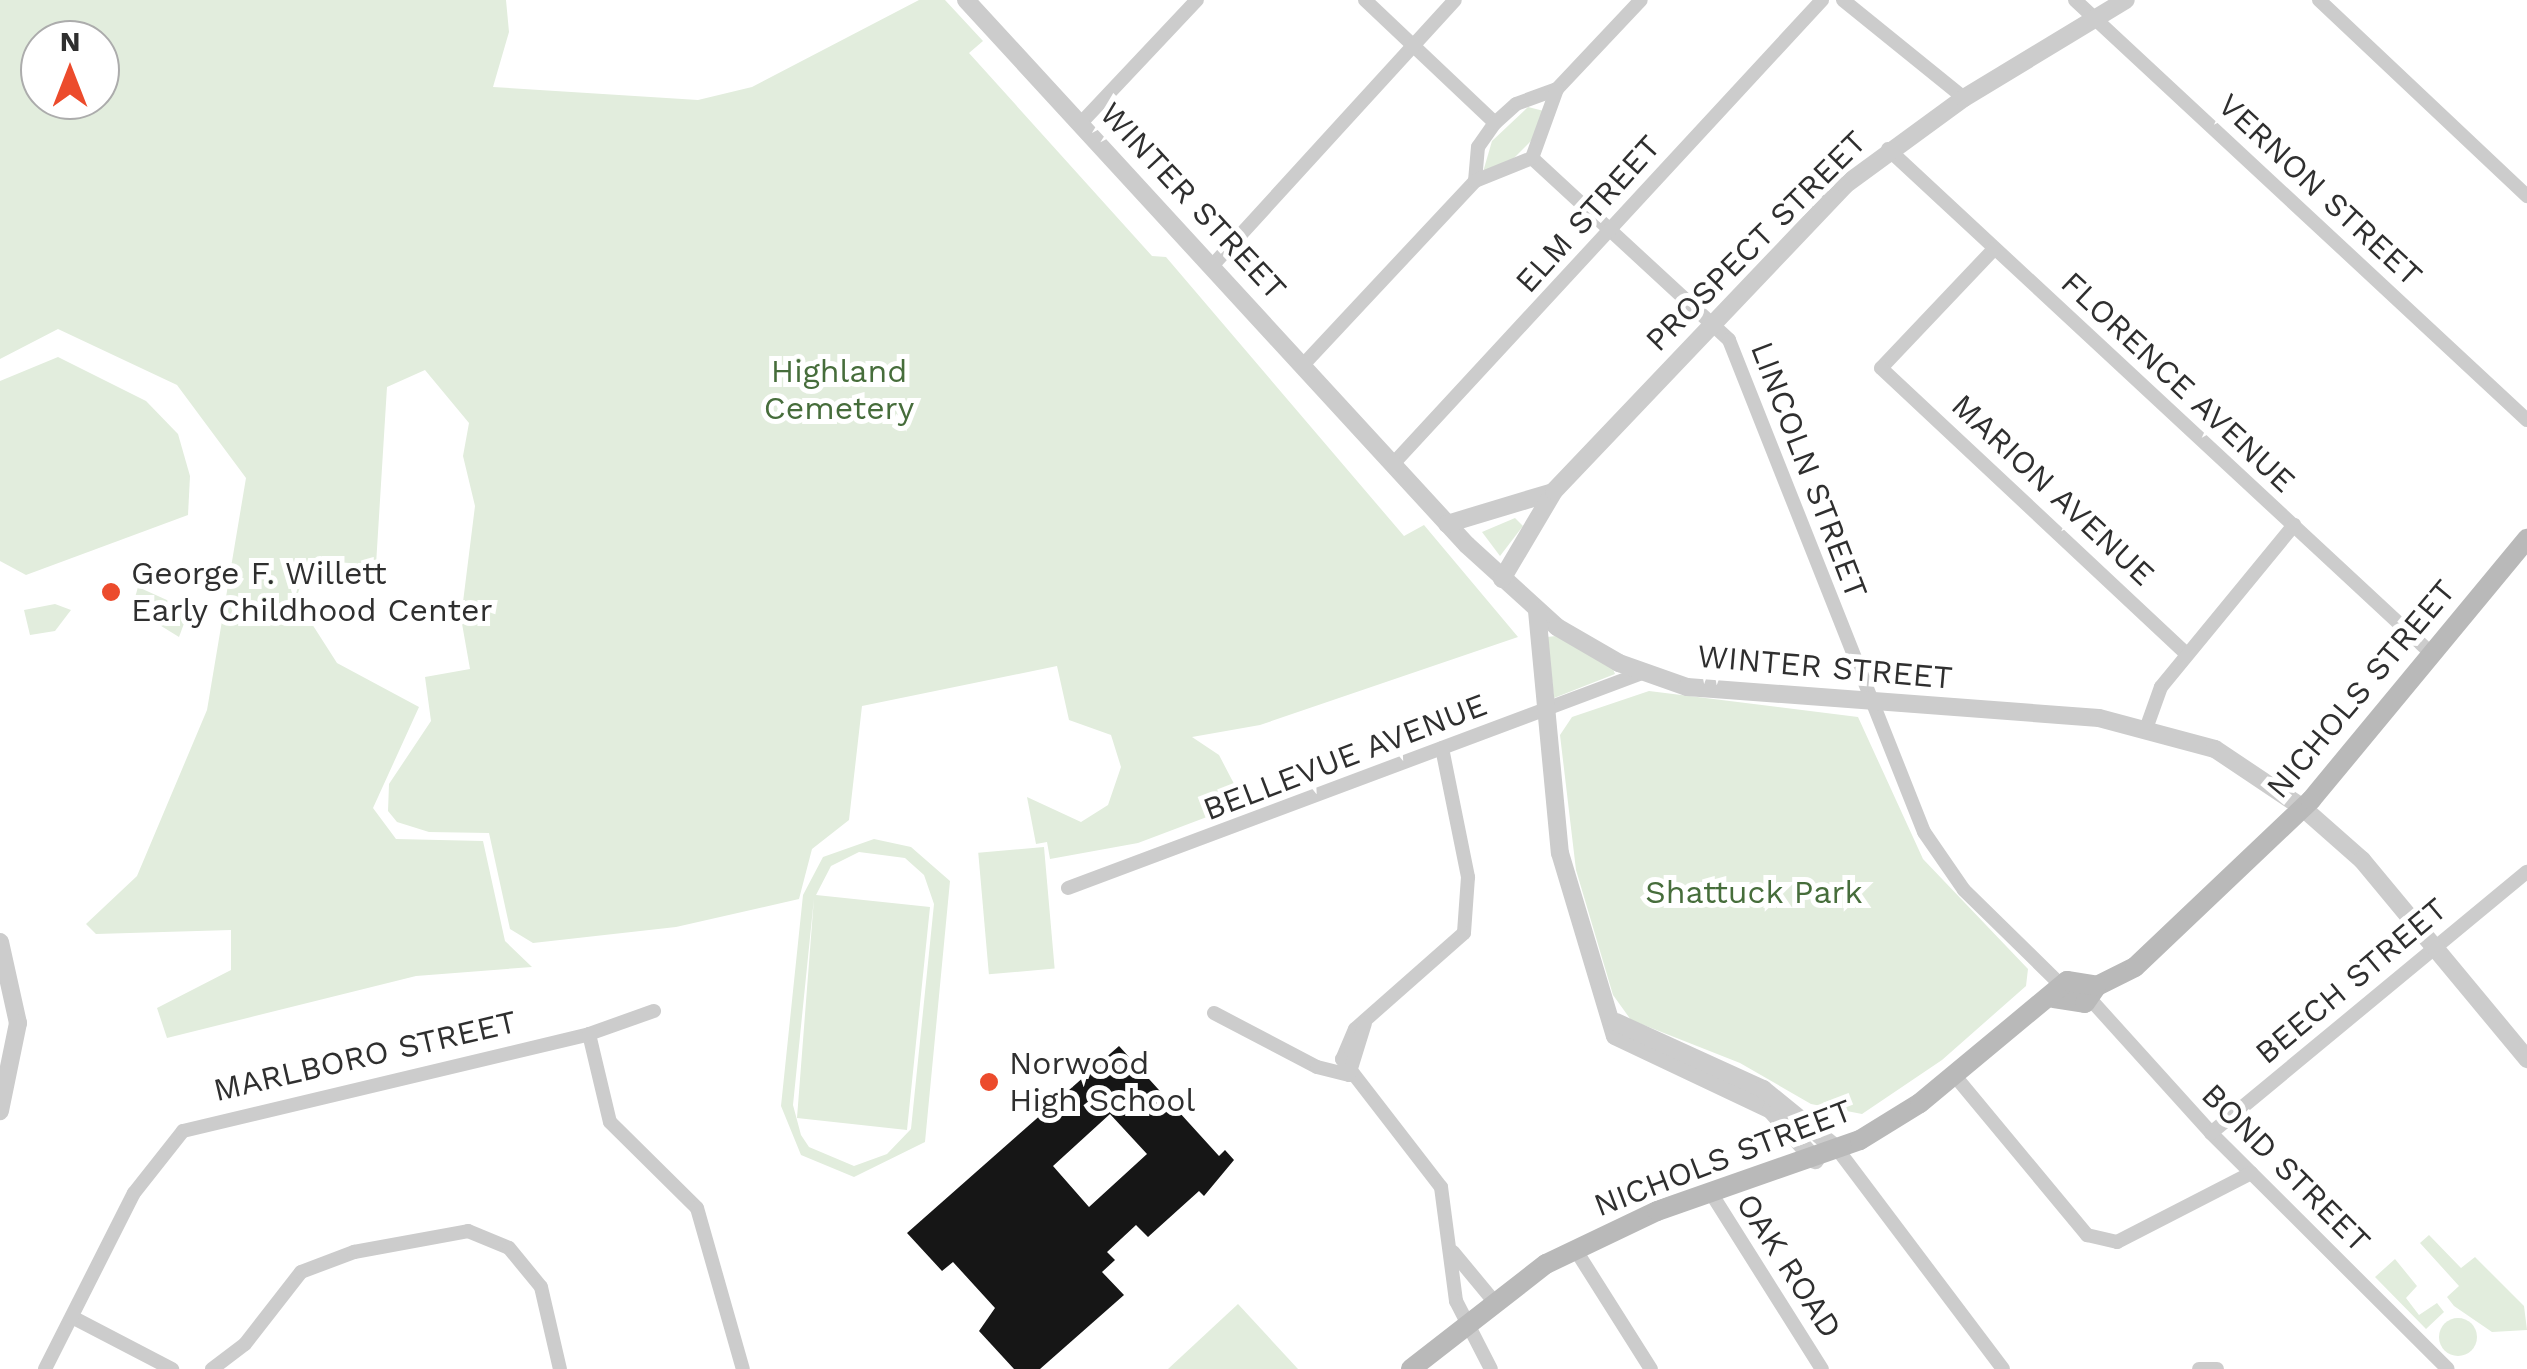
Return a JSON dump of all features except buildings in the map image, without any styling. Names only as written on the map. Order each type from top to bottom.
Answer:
[{"type":"main road","name":"NICHOLS STREET","points":[[2094,993],[2135,968],[2303,808],[2527,539]]},
{"type":"main road","name":"NICHOLS STREET","points":[[1411,1369],[1492,1299],[1575,1248],[1711,1192],[1814,1160],[1902,1117],[2058,991]]},
{"type":"main road","points":[[2058,991],[2094,993]]},
{"type":"street","name":"WINTER STREET","points":[[966,0],[1447,524],[1537,611],[1642,673],[1717,690],[2148,726],[2215,749],[2303,808],[2362,860],[2527,1059]]},
{"type":"street","points":[[1081,123],[1197,0]]},
{"type":"street","points":[[1365,0],[1495,123]]},
{"type":"street","points":[[1212,266],[1455,0]]},
{"type":"street","points":[[1303,365],[1474,181],[1532,158],[1557,89],[1641,0]]},
{"type":"street","name":"ELM STREET","points":[[1393,464],[1822,0]]},
{"type":"street","points":[[1843,0],[1964,98]]},
{"type":"street","name":"VERNON STREET","points":[[2075,0],[2527,420]]},
{"type":"street","name":"PROSPECT STREET","points":[[1502,580],[1554,491],[1888,149],[2126,0]]},
{"type":"street","points":[[2319,0],[2527,196]]},
{"type":"street","points":[[1474,181],[1478,147],[1495,123],[1516,104],[1557,89]]},
{"type":"street","name":"FLORENCE AVENUE","points":[[1888,149],[2432,654]]},
{"type":"street","name":"LINCOLN STREET","points":[[1532,158],[1715,322],[1733,349],[1870,702]]},
{"type":"street","name":"MARION AVENUE","points":[[1994,249],[1881,368],[2187,654]]},
{"type":"street","name":"PROSPECT STREET","points":[[1447,524],[1520,508],[1554,491]]},
{"type":"street","points":[[2148,726],[2156,697],[2187,654],[2294,526]]},
{"type":"street","points":[[1537,611],[1560,852],[1606,1010],[1634,1037],[1771,1110],[1814,1160]]},
{"type":"street","name":"BELLEVUE AVENUE","points":[[1068,888],[1642,673]]},
{"type":"street","points":[[1870,702],[1948,872],[2058,991]]},
{"type":"street","points":[[1349,1075],[1365,1022],[1464,933],[1468,877],[1442,748]]},
{"type":"street","name":"BEECH STREET","points":[[2211,1133],[2527,872]]},
{"type":"street","points":[[0,942],[18,1023],[0,1111]]},
{"type":"street","name":"BOND STREET","points":[[2094,993],[2211,1133],[2448,1369]]},
{"type":"street","name":"MARLBORO STREET","points":[[44,1369],[134,1192],[183,1130],[589,1034],[654,1011]]},
{"type":"street","points":[[1214,1013],[1317,1067],[1349,1075],[1432,1172],[1447,1203],[1453,1252],[1452,1286],[1464,1322],[1491,1369]]},
{"type":"street","points":[[589,1034],[610,1122],[697,1208],[743,1369]]},
{"type":"street","points":[[1680,1061],[1776,1097],[1838,1150],[2004,1369]]},
{"type":"street","points":[[1955,1076],[2087,1235],[2117,1242],[2250,1173]]},
{"type":"street","name":"OAK ROAD","points":[[1711,1192],[1822,1369]]},
{"type":"street","points":[[212,1369],[245,1344],[301,1272],[354,1252],[468,1231],[520,1257],[541,1287],[560,1369]]},
{"type":"street","points":[[1575,1248],[1652,1369]]},
{"type":"street","points":[[1453,1252],[1492,1299]]},
{"type":"street","points":[[72,1316],[172,1369]]},
{"type":"street","points":[[2198,1369],[2218,1369]]},
{"type":"green space","name":"Highland Cemetery","points":[[0,0],[506,0],[509,32],[493,87],[698,100],[752,87],[919,0],[945,0],[983,41],[969,53],[1152,256],[1166,257],[1404,536],[1424,525],[1518,637],[1260,725],[1192,737],[1219,755],[1244,803],[1138,843],[1050,859],[1047,842],[1036,844],[1027,797],[1081,822],[1108,805],[1121,767],[1111,735],[1069,720],[1057,666],[862,706],[849,820],[812,849],[799,899],[676,927],[533,943],[510,929],[489,833],[429,832],[397,822],[388,811],[389,784],[431,721],[425,677],[470,669],[461,618],[475,506],[463,456],[469,423],[425,370],[387,387],[376,565],[309,560],[296,599],[337,663],[419,707],[373,808],[396,839],[483,841],[505,941],[532,967],[416,976],[167,1038],[157,1008],[231,970],[231,930],[96,934],[86,924],[137,876],[207,710],[246,478],[177,385],[58,329],[0,359]]},
{"type":"green space","points":[[1528,107],[1544,111],[1534,138],[1507,165],[1483,172],[1492,141]]},
{"type":"green space","points":[[58,357],[146,401],[178,434],[190,476],[188,515],[26,575],[0,561],[0,381]]},
{"type":"green space","points":[[1515,518],[1523,526],[1500,556],[1482,532]]},
{"type":"green space","points":[[138,587],[189,610],[179,637],[132,608]]},
{"type":"green space","points":[[55,604],[71,610],[55,631],[30,635],[24,610]]},
{"type":"green space","points":[[1556,636],[1613,669],[1615,674],[1554,698],[1547,637]]},
{"type":"green space","name":"Shattuck Park","points":[[1649,691],[1858,717],[1923,859],[2028,969],[2026,986],[1942,1060],[1862,1114],[1811,1104],[1740,1063],[1631,1020],[1613,995],[1576,870],[1560,735],[1572,717]]},
{"type":"green space","points":[[874,839],[911,847],[950,881],[925,1142],[854,1177],[801,1155],[781,1106],[803,895],[823,857]],"holes":[[[859,852],[905,858],[924,875],[934,904],[911,1129],[887,1154],[854,1166],[809,1147],[801,1135],[793,1105],[814,898],[797,1118],[907,1130],[930,907],[816,895],[831,866]]]},
{"type":"green space","points":[[1044,847],[1055,969],[989,974],[978,853]]},
{"type":"green space","points":[[2429,1235],[2461,1268],[2475,1257],[2524,1306],[2527,1330],[2492,1332],[2454,1306],[2447,1297],[2459,1286],[2420,1243]]},
{"type":"green space","points":[[2395,1259],[2417,1286],[2406,1298],[2419,1315],[2437,1303],[2444,1312],[2426,1329],[2375,1277]]},
{"type":"green space","points":[[1238,1304],[1298,1369],[1168,1369]]},
{"type":"green space","points":[[2458,1318],[2471,1324],[2477,1337],[2471,1350],[2458,1356],[2445,1350],[2439,1337],[2445,1324]]},
{"type":"place","name":"George F. Willett Early Childhood Center","points":[[111,592]]},
{"type":"place","name":"Norwood High School","points":[[989,1082]]}]
